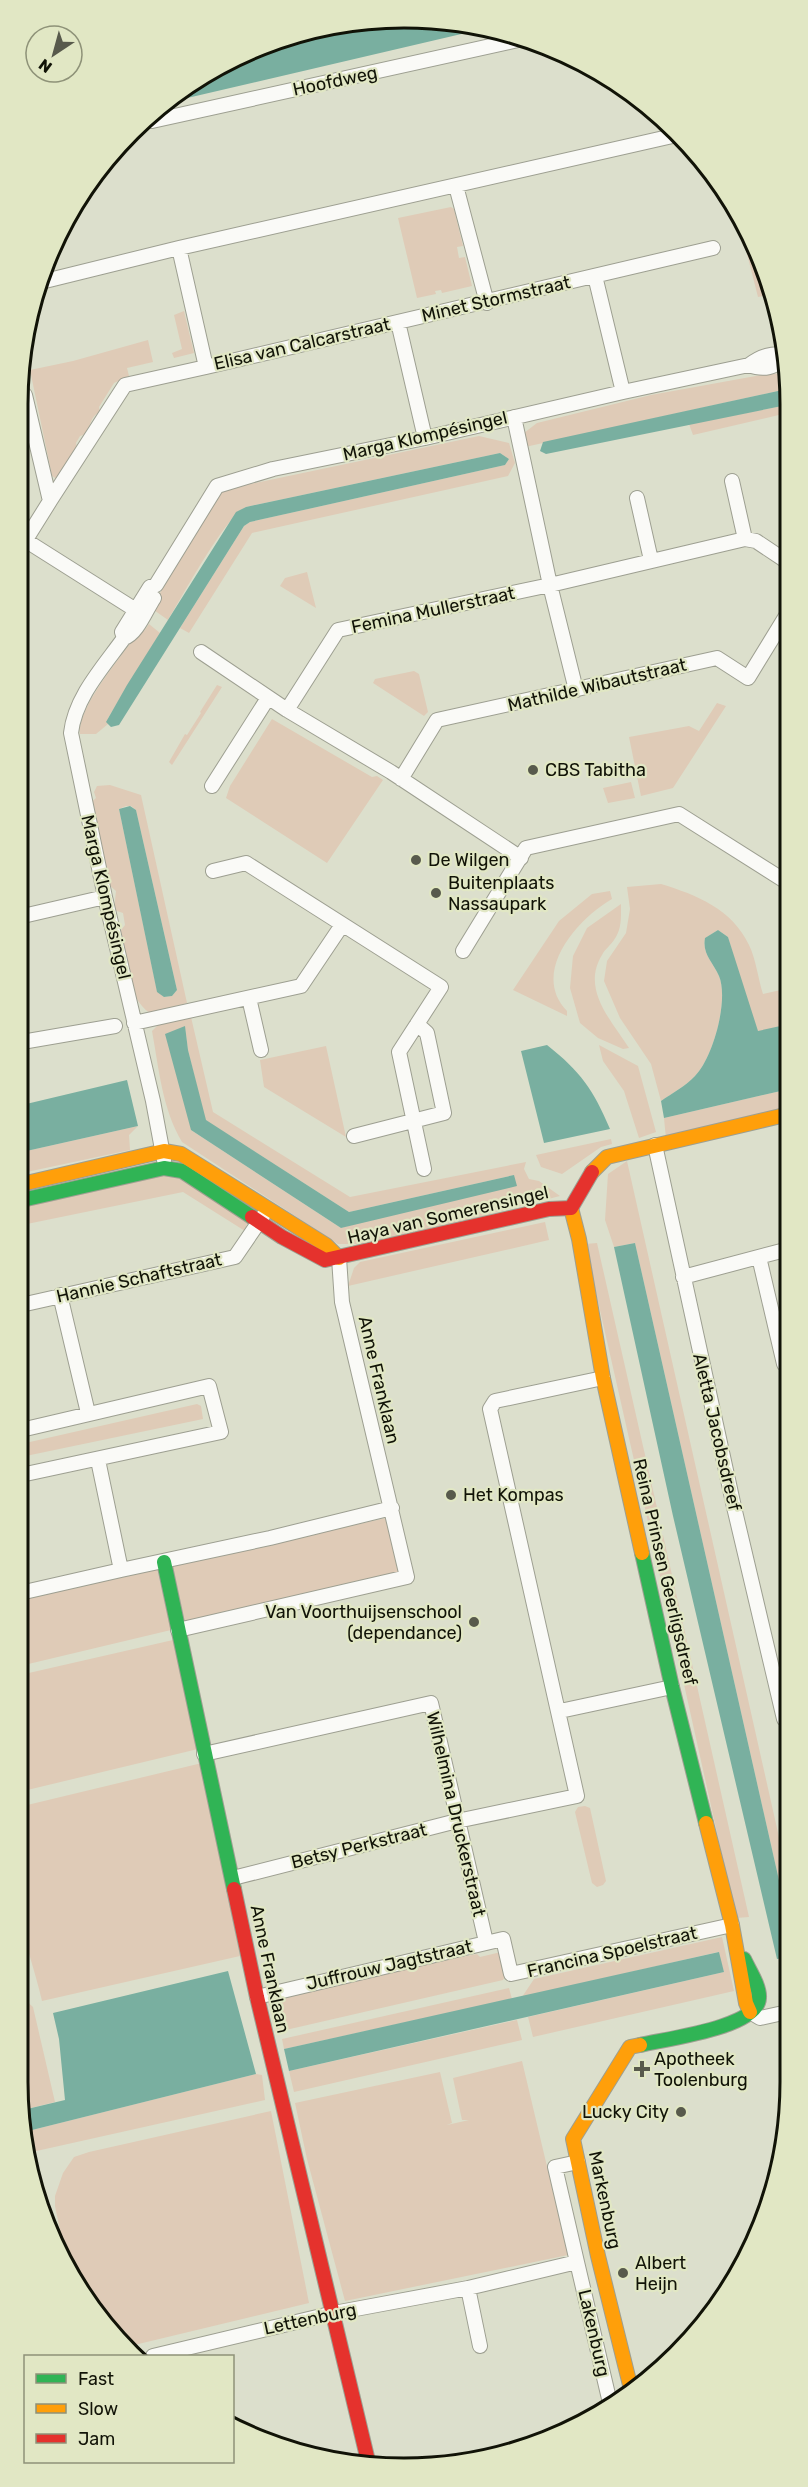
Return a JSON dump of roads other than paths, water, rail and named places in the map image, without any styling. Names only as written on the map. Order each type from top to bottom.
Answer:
[{"type":"street","name":"Hoofdweg","points":[[159,119],[506,43]]},
{"type":"street","points":[[49,281],[179,248],[669,137]]},
{"type":"street","points":[[456,186],[487,303]]},
{"type":"street","name":"Elisa van Calcarstraat","points":[[179,248],[206,367],[398,322],[425,438]]},
{"type":"street","name":"Minet Stormstraat","points":[[398,322],[487,303],[713,248]]},
{"type":"street","name":"Minet Stormstraat","points":[[595,276],[623,392]]},
{"type":"street","name":"Marga Klompésingel","points":[[164,1168],[164,1150],[105,897],[71,733],[72,720],[87,691],[124,638],[130,636],[139,612],[158,591],[156,585],[217,486],[273,469],[425,438],[748,365],[757,358],[776,354]]},
{"type":"street","points":[[29,535],[125,385],[206,367]]},
{"type":"street","points":[[29,412],[50,501]]},
{"type":"street","points":[[514,417],[550,585],[576,690]]},
{"type":"street","points":[[732,481],[745,539],[756,541],[780,557]]},
{"type":"street","points":[[637,498],[651,560]]},
{"type":"street","name":"Femina Mullerstraat","points":[[286,710],[338,630],[550,585],[745,539]]},
{"type":"street","points":[[29,543],[139,612]]},
{"type":"street","name":"Mathilde Wibautstraat","points":[[401,779],[437,720],[717,658],[748,678],[780,626]]},
{"type":"street","points":[[201,652],[286,710],[401,779],[521,858]]},
{"type":"street","points":[[212,786],[268,698]]},
{"type":"street","points":[[463,951],[526,848],[679,814],[780,878]]},
{"type":"street","points":[[213,871],[246,863],[441,987],[399,1052],[424,1169]]},
{"type":"street","points":[[29,915],[105,897]]},
{"type":"street","points":[[134,1023],[301,986],[342,925]]},
{"type":"street","points":[[249,998],[261,1050]]},
{"type":"street","points":[[354,1136],[444,1113],[427,1033],[417,1024]]},
{"type":"street","points":[[29,1041],[115,1026]]},
{"type":"street","name":"Haya van Somerensingel","points":[[164,1168],[182,1171],[259,1222],[325,1260],[549,1209],[571,1208],[579,1190],[599,1162],[607,1156],[780,1116]]},
{"type":"street","name":"Aletta Jacobsdreef","points":[[655,1145],[780,1706]]},
{"type":"street","points":[[29,1182],[164,1150]]},
{"type":"street","name":"Haya van Somerensingel","points":[[164,1150],[181,1154],[326,1245],[339,1258]]},
{"type":"street","points":[[29,1198],[164,1168]]},
{"type":"street","name":"Hannie Schaftstraat","points":[[29,1303],[235,1257],[268,1208]]},
{"type":"street","name":"Reina Prinsen Geerligsdreef","points":[[571,1208],[579,1239],[603,1378],[672,1687],[732,1925],[746,2003],[755,2015]]},
{"type":"street","points":[[683,1277],[780,1251]]},
{"type":"street","points":[[759,1257],[780,1347]]},
{"type":"street","name":"Anne Franklaan","points":[[178,1630],[407,1577],[342,1302],[339,1258]]},
{"type":"street","points":[[60,1295],[88,1413]]},
{"type":"street","name":"Betsy Perkstraat","points":[[233,1878],[457,1821],[577,1796],[560,1711],[521,1553],[490,1409],[495,1401],[603,1378]]},
{"type":"street","points":[[29,1428],[209,1386],[221,1432],[29,1473]]},
{"type":"street","points":[[98,1460],[121,1570]]},
{"type":"street","points":[[29,1591],[164,1562],[392,1508]]},
{"type":"street","name":"Anne Franklaan","points":[[164,1562],[257,1997],[367,2457]]},
{"type":"street","points":[[560,1711],[672,1687]]},
{"type":"street","name":"Wilhelmina Druckerstraat","points":[[204,1754],[431,1703],[486,1942]]},
{"type":"street","name":"Francina Spoelstraat","points":[[486,1942],[503,1939],[511,1974],[732,1925]]},
{"type":"street","name":"Juffrouw Jagtstraat","points":[[257,1997],[486,1942]]},
{"type":"street","name":"Markenburg","points":[[630,2383],[598,2256],[573,2139],[630,2047],[738,2023],[755,2015],[780,2013]]},
{"type":"street","points":[[577,2262],[555,2167],[578,2162]]},
{"type":"street","name":"Lettenburg","points":[[157,2355],[334,2313],[468,2288],[577,2262]]},
{"type":"street","name":"Lakenburg","points":[[577,2262],[609,2398]]},
{"type":"street","points":[[468,2288],[480,2346]]},
{"type":"water","points":[[379,29],[429,29],[463,34],[186,98],[238,67],[283,48],[307,41]]},
{"type":"water","points":[[779,391],[780,406],[546,454],[540,451],[543,442]]},
{"type":"water","points":[[500,453],[509,459],[505,465],[250,522],[244,526],[119,725],[111,727],[106,722],[236,512],[246,507]]},
{"type":"water","points":[[130,806],[136,810],[177,990],[172,996],[164,997],[157,992],[119,809]]},
{"type":"water","points":[[718,930],[728,937],[758,1031],[780,1026],[780,1091],[664,1118],[661,1101],[687,1083],[702,1068],[718,1028],[722,986],[705,949],[705,938]]},
{"type":"water","points":[[185,1026],[188,1050],[206,1120],[349,1212],[514,1175],[517,1186],[341,1228],[191,1130],[165,1034]]},
{"type":"water","points":[[547,1045],[585,1082],[610,1129],[544,1143],[521,1051]]},
{"type":"water","points":[[127,1080],[138,1126],[29,1150],[29,1103]]},
{"type":"water","points":[[635,1243],[780,1885],[780,1958],[777,1959],[673,1516],[614,1247]]},
{"type":"water","points":[[719,1952],[724,1972],[289,2071],[284,2049]]},
{"type":"water","points":[[228,1971],[256,2074],[32,2130],[29,2109],[65,2100],[59,2039],[53,2013]]},
{"type":"place","name":"CBS Tabitha","points":[[533,770]]},
{"type":"place","name":"De Wilgen","points":[[416,860]]},
{"type":"place","name":"Buitenplaats Nassaupark","points":[[436,893]]},
{"type":"place","name":"Het Kompas","points":[[451,1495]]},
{"type":"place","name":"Van Voorthuijsenschool (dependance)","points":[[474,1622]]},
{"type":"place","name":"Apotheek Toolenburg","points":[[642,2069]]},
{"type":"place","name":"Lucky City","points":[[681,2112]]},
{"type":"place","name":"Albert Heijn","points":[[623,2273]]}]
